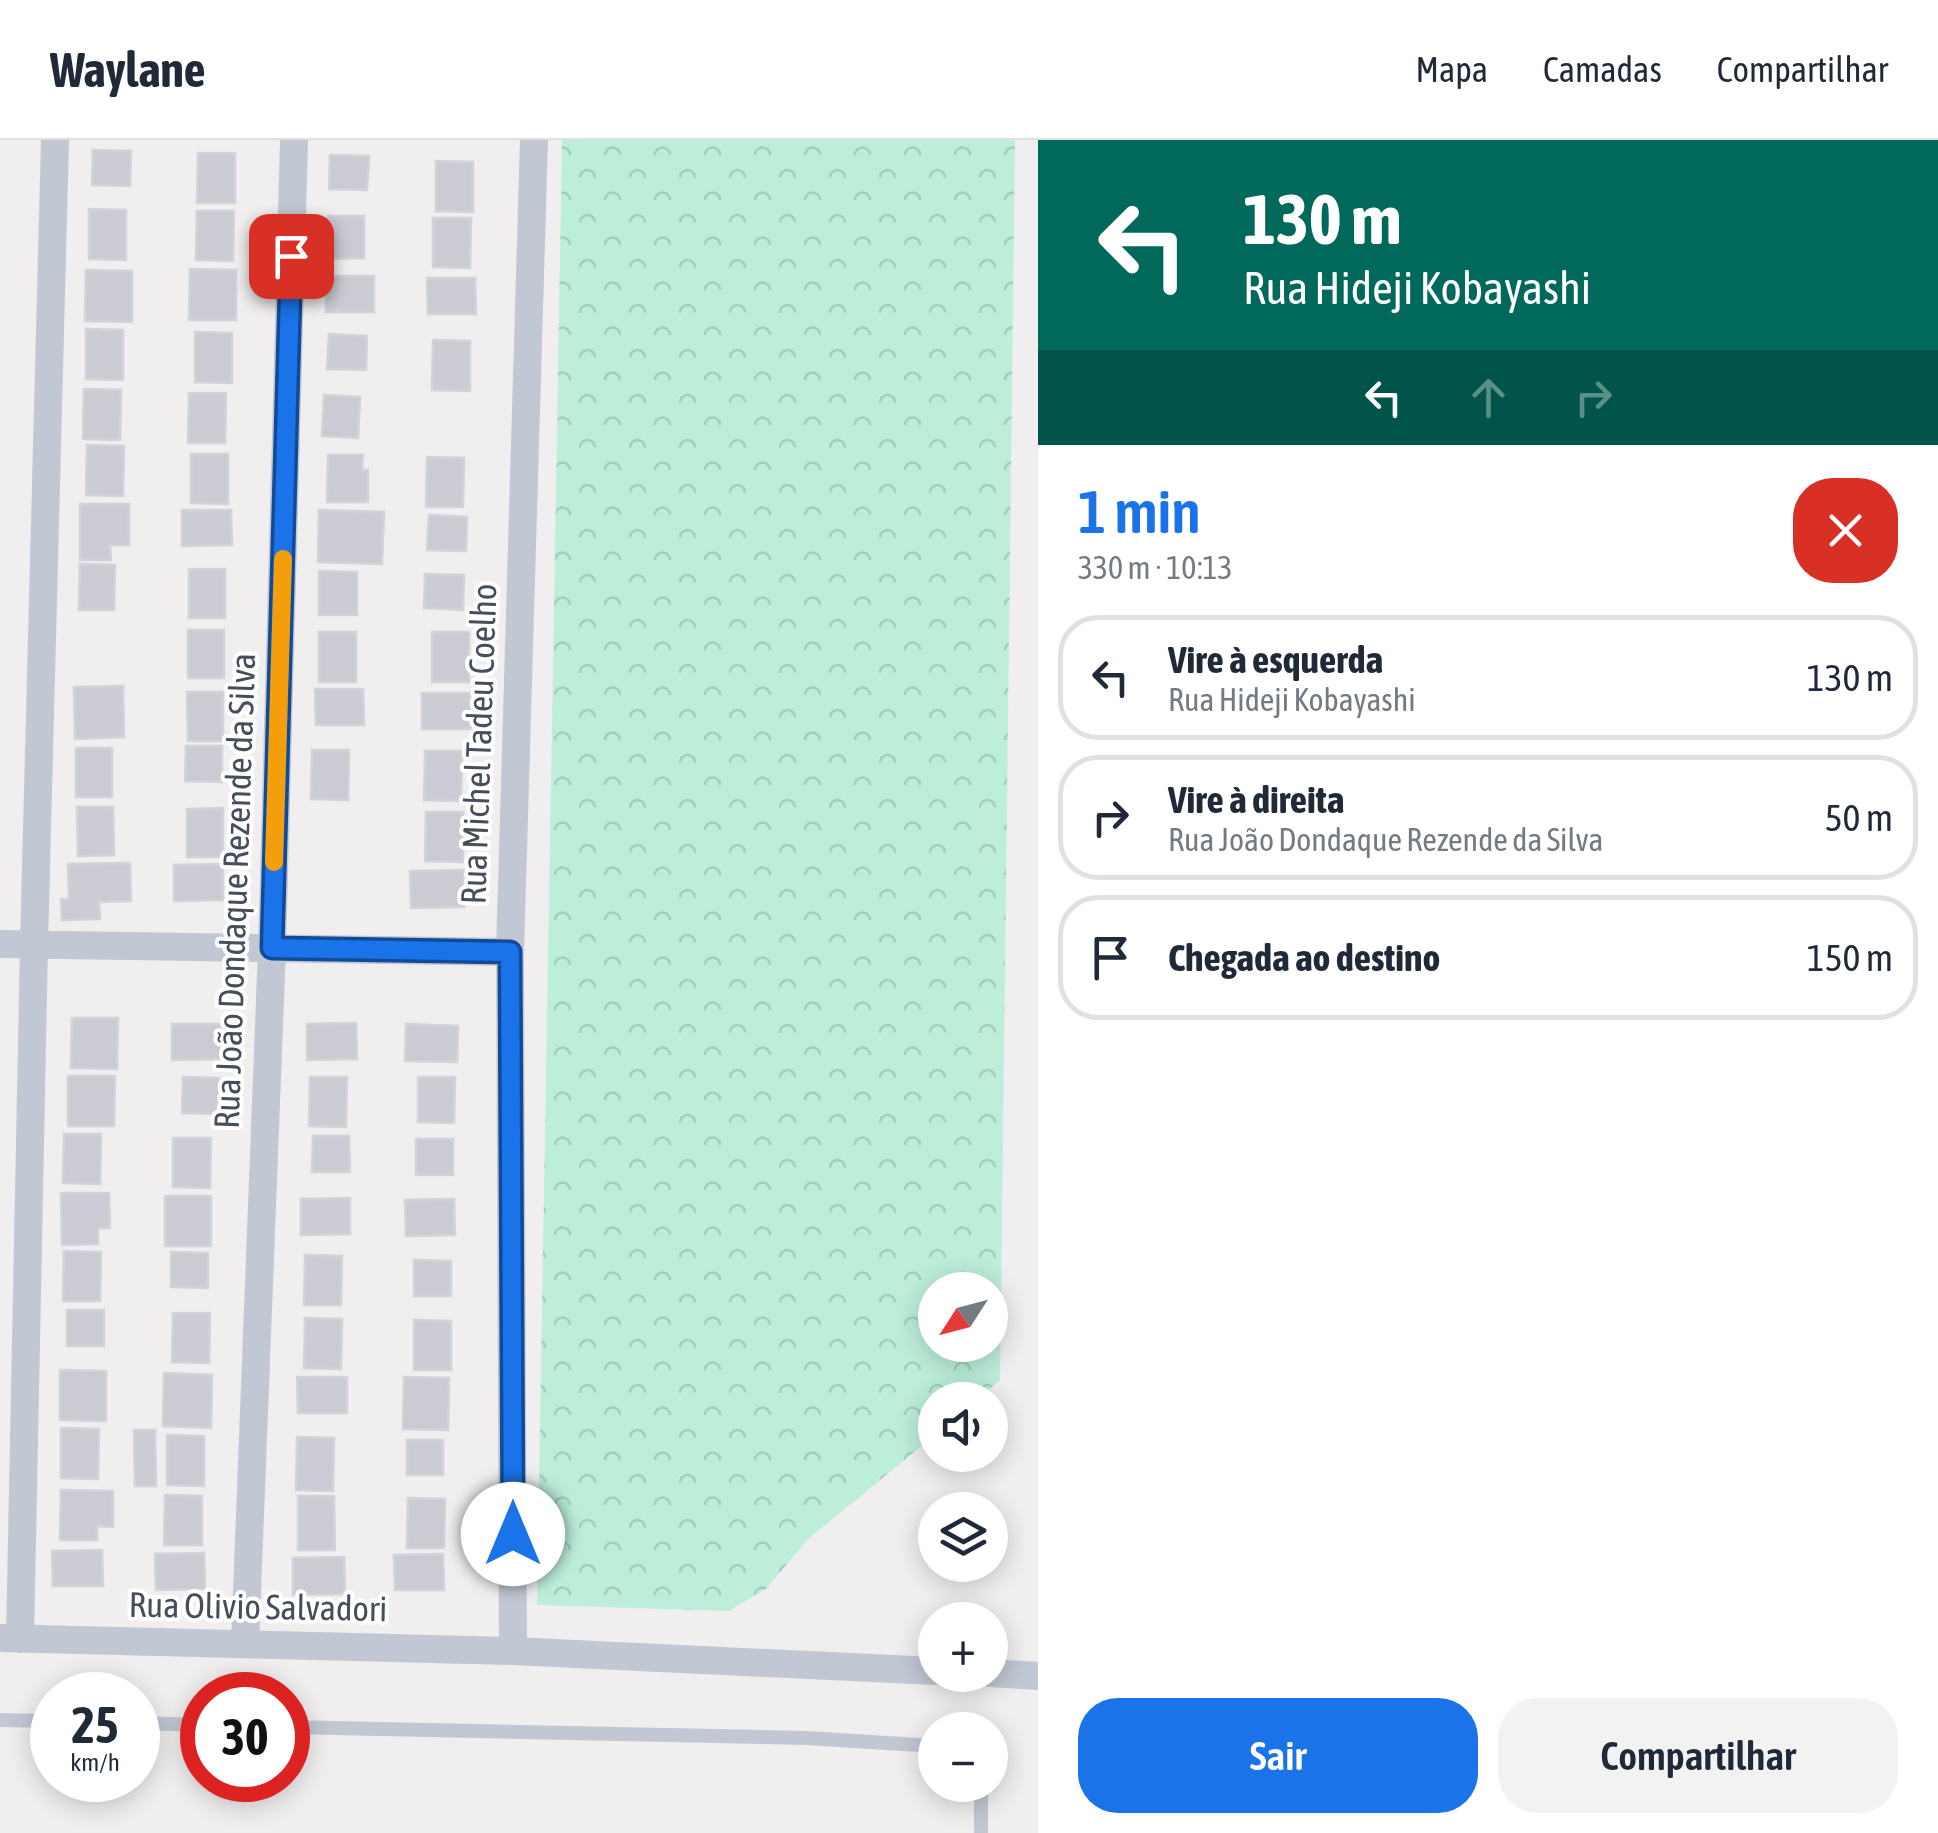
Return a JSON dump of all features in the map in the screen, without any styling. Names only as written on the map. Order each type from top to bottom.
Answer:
[{"type":"street","points":[[10,1639],[34,944],[55,140]]},
{"type":"street","name":"Rua João Dondaque Rezende da Silva","points":[[245,1644],[272,948],[294,140]]},
{"type":"street","name":"Rua Michel Tadeu Coelho","points":[[513,1651],[510,952],[534,140]]},
{"type":"street","points":[[0,944],[510,952]]},
{"type":"street","name":"Rua Olivio Salvadori","points":[[10,1639],[513,1651],[918,1670]]},
{"type":"street","points":[[1008,1674],[1038,1676]]},
{"type":"lane","points":[[0,1720],[30,1721]]},
{"type":"lane","points":[[310,1727],[807,1738],[918,1745]]},
{"type":"lane","points":[[981,1802],[981,1833]]},
{"type":"green space","points":[[562,140],[1015,140],[1001,1272],[918,1272],[918,1362],[1000,1362],[1000,1380],[918,1382],[918,1449],[808,1539],[766,1589],[729,1611],[537,1605]]},
{"type":"building","points":[[93,150],[131,151],[130,186],[92,185]]},
{"type":"building","points":[[198,153],[235,153],[235,203],[197,203]]},
{"type":"building","points":[[330,155],[369,156],[367,190],[329,189]]},
{"type":"building","points":[[436,161],[473,162],[473,212],[436,211]]},
{"type":"building","points":[[89,209],[126,210],[126,260],[89,259]]},
{"type":"building","points":[[197,211],[234,211],[233,261],[196,260]]},
{"type":"building","points":[[328,216],[364,216],[364,258],[328,259]]},
{"type":"building","points":[[433,218],[471,218],[470,268],[433,267]]},
{"type":"building","points":[[190,269],[236,270],[236,320],[189,320]]},
{"type":"building","points":[[86,270],[132,271],[132,322],[85,321]]},
{"type":"building","points":[[325,276],[374,276],[374,312],[326,312]]},
{"type":"building","points":[[427,278],[475,278],[476,314],[428,314]]},
{"type":"building","points":[[86,329],[123,330],[123,380],[86,379]]},
{"type":"building","points":[[195,332],[232,333],[232,383],[195,382]]},
{"type":"building","points":[[329,334],[367,336],[366,370],[327,369]]},
{"type":"building","points":[[433,340],[470,341],[470,391],[432,390]]},
{"type":"building","points":[[84,389],[121,390],[120,440],[83,439]]},
{"type":"building","points":[[189,393],[226,393],[225,443],[188,443]]},
{"type":"building","points":[[324,395],[360,397],[358,438],[322,436]]},
{"type":"building","points":[[87,445],[124,446],[123,496],[86,495]]},
{"type":"building","points":[[191,454],[228,454],[228,504],[191,503]]},
{"type":"building","points":[[328,455],[363,455],[362,470],[368,470],[368,502],[327,502]]},
{"type":"building","points":[[427,457],[464,458],[463,507],[426,507]]},
{"type":"building","points":[[80,504],[129,504],[129,545],[110,545],[111,560],[80,560]]},
{"type":"building","points":[[182,510],[231,510],[232,545],[182,546]]},
{"type":"building","points":[[319,510],[384,512],[382,564],[318,562]]},
{"type":"building","points":[[429,515],[467,517],[466,551],[427,550]]},
{"type":"building","points":[[80,564],[115,565],[114,610],[79,610]]},
{"type":"building","points":[[189,569],[225,569],[225,618],[189,618]]},
{"type":"building","points":[[319,571],[357,572],[357,615],[319,615]]},
{"type":"building","points":[[425,574],[464,575],[463,610],[424,608]]},
{"type":"building","points":[[188,630],[224,630],[224,678],[188,678]]},
{"type":"building","points":[[319,632],[356,632],[356,682],[319,682]]},
{"type":"building","points":[[432,632],[469,632],[469,682],[432,682]]},
{"type":"building","points":[[123,686],[124,737],[75,739],[74,687]]},
{"type":"building","points":[[315,689],[363,689],[364,725],[316,725]]},
{"type":"building","points":[[187,692],[223,692],[223,741],[188,741]]},
{"type":"building","points":[[422,693],[470,693],[471,729],[422,729]]},
{"type":"building","points":[[186,746],[222,746],[222,782],[185,781]]},
{"type":"building","points":[[76,748],[112,748],[112,797],[76,797]]},
{"type":"building","points":[[312,750],[349,750],[348,800],[311,799]]},
{"type":"building","points":[[425,751],[462,751],[461,801],[424,800]]},
{"type":"building","points":[[77,807],[113,807],[114,855],[78,856]]},
{"type":"building","points":[[223,808],[223,857],[187,857],[187,809]]},
{"type":"building","points":[[426,812],[463,812],[463,862],[425,861]]},
{"type":"building","points":[[130,863],[131,901],[99,902],[100,919],[62,920],[61,899],[69,899],[68,864]]},
{"type":"building","points":[[223,864],[223,900],[174,901],[174,865]]},
{"type":"building","points":[[464,870],[464,907],[411,908],[410,871]]},
{"type":"building","points":[[72,1018],[118,1018],[117,1069],[71,1068]]},
{"type":"building","points":[[356,1023],[357,1059],[307,1060],[307,1024]]},
{"type":"building","points":[[172,1024],[221,1024],[222,1059],[172,1060]]},
{"type":"building","points":[[406,1024],[458,1026],[457,1062],[405,1061]]},
{"type":"building","points":[[68,1076],[115,1076],[114,1126],[68,1126]]},
{"type":"building","points":[[183,1077],[219,1078],[219,1114],[182,1113]]},
{"type":"building","points":[[310,1077],[347,1077],[346,1127],[309,1126]]},
{"type":"building","points":[[418,1077],[455,1077],[454,1123],[418,1122]]},
{"type":"building","points":[[64,1134],[101,1134],[100,1184],[63,1183]]},
{"type":"building","points":[[313,1136],[349,1136],[350,1172],[312,1172]]},
{"type":"building","points":[[173,1138],[211,1138],[210,1188],[173,1187]]},
{"type":"building","points":[[416,1139],[453,1139],[453,1175],[416,1175]]},
{"type":"building","points":[[61,1193],[109,1193],[110,1228],[98,1228],[98,1244],[62,1245]]},
{"type":"building","points":[[165,1196],[211,1196],[211,1246],[165,1246]]},
{"type":"building","points":[[350,1198],[350,1234],[301,1235],[301,1199]]},
{"type":"building","points":[[454,1199],[455,1235],[406,1236],[405,1200]]},
{"type":"building","points":[[64,1251],[101,1252],[100,1301],[63,1301]]},
{"type":"building","points":[[171,1252],[208,1253],[208,1288],[171,1287]]},
{"type":"building","points":[[305,1255],[342,1256],[341,1305],[304,1305]]},
{"type":"building","points":[[414,1260],[451,1261],[451,1296],[414,1296]]},
{"type":"building","points":[[67,1310],[104,1310],[104,1346],[67,1346]]},
{"type":"building","points":[[173,1313],[210,1313],[209,1363],[172,1362]]},
{"type":"building","points":[[305,1318],[342,1319],[341,1369],[304,1368]]},
{"type":"building","points":[[414,1320],[451,1321],[451,1370],[414,1370]]},
{"type":"building","points":[[60,1370],[106,1371],[106,1421],[60,1420]]},
{"type":"building","points":[[164,1373],[212,1375],[211,1428],[163,1426]]},
{"type":"building","points":[[297,1377],[347,1377],[347,1413],[298,1413]]},
{"type":"building","points":[[404,1377],[449,1378],[448,1430],[403,1429]]},
{"type":"building","points":[[61,1428],[99,1429],[98,1479],[61,1478]]},
{"type":"building","points":[[134,1430],[155,1430],[156,1486],[135,1486]]},
{"type":"building","points":[[167,1435],[204,1436],[204,1486],[167,1485]]},
{"type":"building","points":[[297,1437],[334,1438],[333,1491],[296,1490]]},
{"type":"building","points":[[407,1440],[443,1440],[443,1475],[407,1475]]},
{"type":"building","points":[[61,1490],[113,1491],[113,1527],[97,1526],[97,1540],[60,1540]]},
{"type":"building","points":[[165,1495],[202,1496],[202,1545],[164,1545]]},
{"type":"building","points":[[298,1496],[334,1496],[335,1550],[298,1550]]},
{"type":"building","points":[[408,1498],[445,1499],[444,1548],[407,1548]]},
{"type":"building","points":[[102,1550],[103,1586],[53,1586],[52,1551]]},
{"type":"building","points":[[204,1553],[205,1589],[156,1590],[155,1554]]},
{"type":"building","points":[[443,1554],[444,1590],[395,1590],[394,1555]]},
{"type":"building","points":[[344,1557],[345,1594],[293,1595],[293,1558]]},
{"type":"slow traffic","points":[[274,862],[283,559]]},
{"type":"route","points":[[291,256],[272,948],[510,952],[513,1534]]}]
